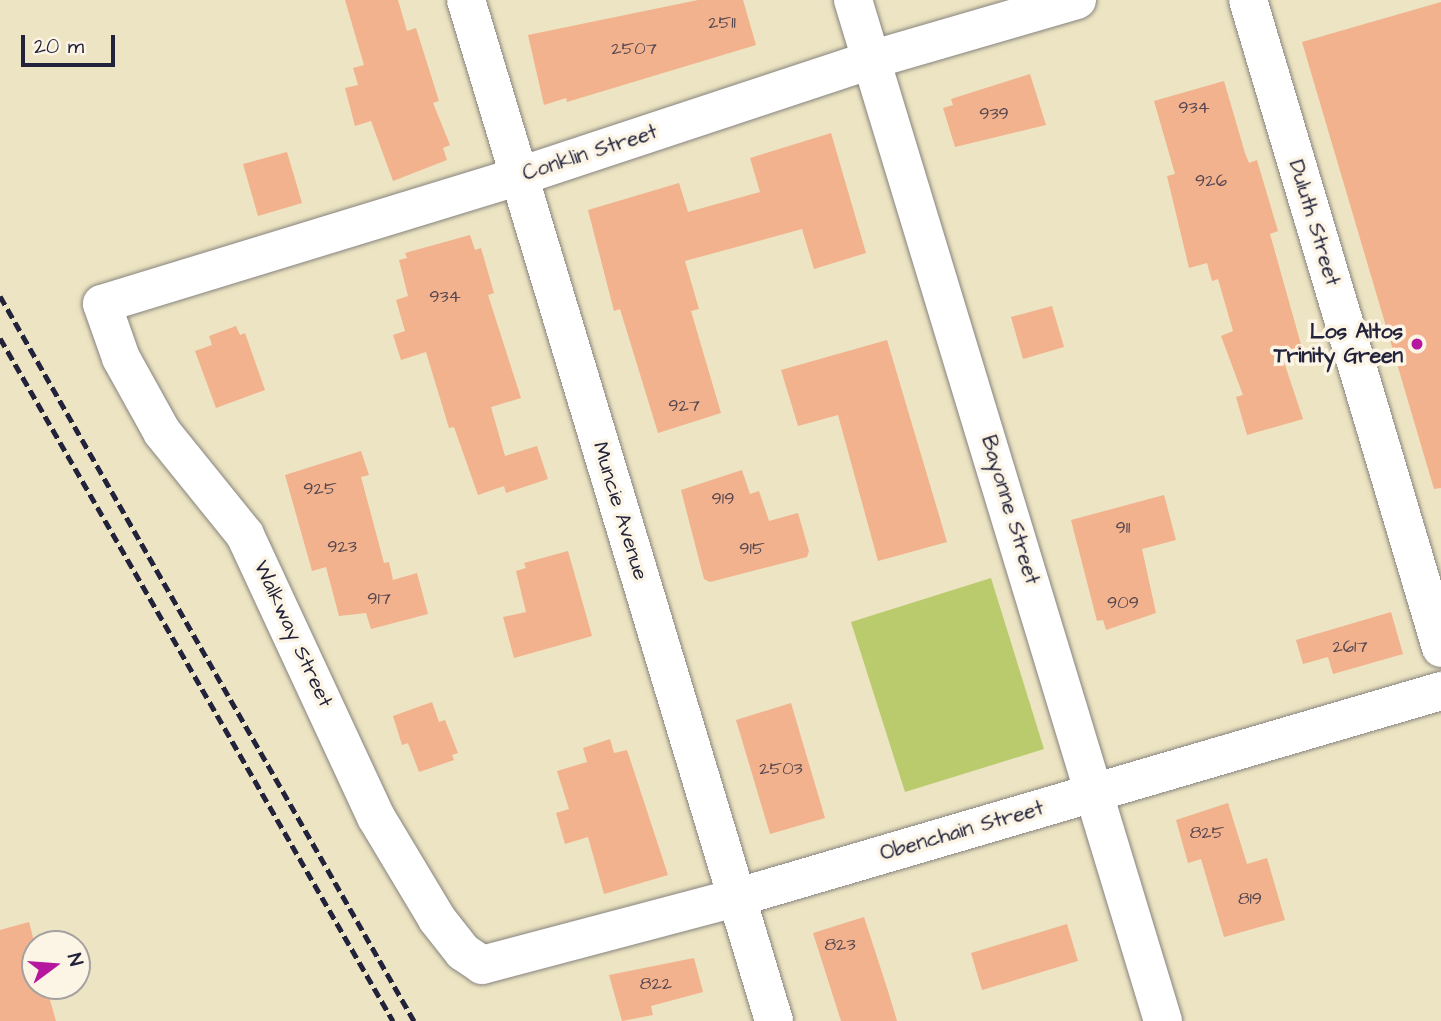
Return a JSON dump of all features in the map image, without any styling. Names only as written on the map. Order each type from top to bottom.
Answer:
[{"type":"street","name":"Muncie Avenue","points":[[466,0],[774,1021]]},
{"type":"street","name":"Bayonne Street","points":[[853,0],[1096,791],[1163,1021]]},
{"type":"street","name":"Conklin Street","points":[[102,303],[520,176],[871,60],[1077,0]]},
{"type":"street","name":"Duluth Street","points":[[1248,0],[1440,640]]},
{"type":"street","name":"Walkway Street","points":[[102,303],[121,358],[162,432],[246,535],[376,817],[437,919],[463,951],[482,965]]},
{"type":"street","name":"Obenchain Street","points":[[482,965],[735,898],[1441,691]]},
{"type":"green space","points":[[991,578],[1044,749],[905,792],[851,622]]},
{"type":"building","points":[[345,0],[398,0],[407,31],[416,28],[439,101],[433,103],[450,145],[443,148],[447,160],[393,181],[371,121],[355,126],[345,88],[358,85],[353,68],[364,65]]},
{"type":"building","points":[[698,0],[743,0],[756,45],[567,102],[566,98],[544,105],[528,35]]},
{"type":"building","name":"Los Altos Trinity Green","points":[[1441,2],[1441,488],[1434,489],[1302,42]]},
{"type":"building","points":[[1030,74],[1046,125],[955,147],[943,108],[953,105],[951,99]]},
{"type":"building","points":[[1224,81],[1245,153],[1249,163],[1257,160],[1278,231],[1270,234],[1302,348],[1282,356],[1303,419],[1247,435],[1236,397],[1243,395],[1221,336],[1233,331],[1218,279],[1212,281],[1207,263],[1189,268],[1167,176],[1175,174],[1154,101]]},
{"type":"building","points":[[831,133],[866,253],[814,269],[802,229],[685,261],[699,309],[691,311],[721,413],[658,433],[620,309],[614,311],[588,210],[679,183],[688,212],[760,192],[750,158]]},
{"type":"building","points":[[287,152],[302,203],[258,216],[243,164]]},
{"type":"building","points":[[470,235],[475,250],[481,248],[494,293],[488,295],[521,398],[491,407],[505,456],[537,446],[548,479],[506,493],[504,486],[478,495],[454,427],[449,428],[426,352],[401,360],[393,335],[405,331],[396,300],[408,296],[399,260],[407,258],[405,253]]},
{"type":"building","points":[[1052,306],[1064,347],[1023,359],[1011,317]]},
{"type":"building","points":[[236,326],[240,335],[245,333],[265,390],[216,408],[195,351],[212,345],[209,336]]},
{"type":"building","points":[[887,340],[947,542],[878,561],[838,415],[798,426],[781,370]]},
{"type":"building","points":[[361,451],[369,475],[361,477],[384,563],[389,562],[393,580],[417,573],[428,614],[371,629],[366,613],[339,616],[326,567],[312,571],[285,475]]},
{"type":"building","points":[[742,470],[750,494],[759,491],[769,521],[798,513],[809,551],[807,557],[710,582],[704,579],[681,490]]},
{"type":"building","points":[[1164,495],[1176,540],[1142,549],[1156,613],[1106,630],[1103,620],[1097,621],[1071,520]]},
{"type":"building","points":[[568,551],[592,636],[514,658],[503,617],[526,612],[516,571],[526,568],[524,563]]},
{"type":"building","points":[[1391,612],[1403,654],[1333,674],[1328,657],[1303,664],[1296,640]]},
{"type":"building","points":[[432,702],[439,722],[445,720],[458,753],[452,755],[454,760],[419,772],[408,743],[402,745],[393,716]]},
{"type":"building","points":[[791,703],[825,818],[770,834],[736,720]]},
{"type":"building","points":[[610,739],[614,753],[627,750],[668,875],[604,894],[588,837],[565,844],[556,813],[569,809],[557,771],[587,762],[583,748]]},
{"type":"building","points":[[1228,803],[1247,864],[1267,858],[1285,920],[1224,937],[1201,859],[1188,863],[1176,820]]},
{"type":"building","points":[[864,917],[897,1021],[841,1021],[813,933]]},
{"type":"building","points":[[29,922],[31,930],[21,930],[21,1000],[50,1000],[56,1021],[0,1021],[0,930]]},
{"type":"building","points":[[1067,924],[1078,961],[982,990],[971,953]]},
{"type":"building","points":[[694,958],[703,992],[651,1006],[653,1015],[622,1021],[609,975]]},
{"type":"railway","points":[[0,296],[414,1021]]},
{"type":"railway","points":[[0,338],[393,1021]]},
{"type":"place","name":"Los Altos Trinity Green","points":[[1417,344]]}]
